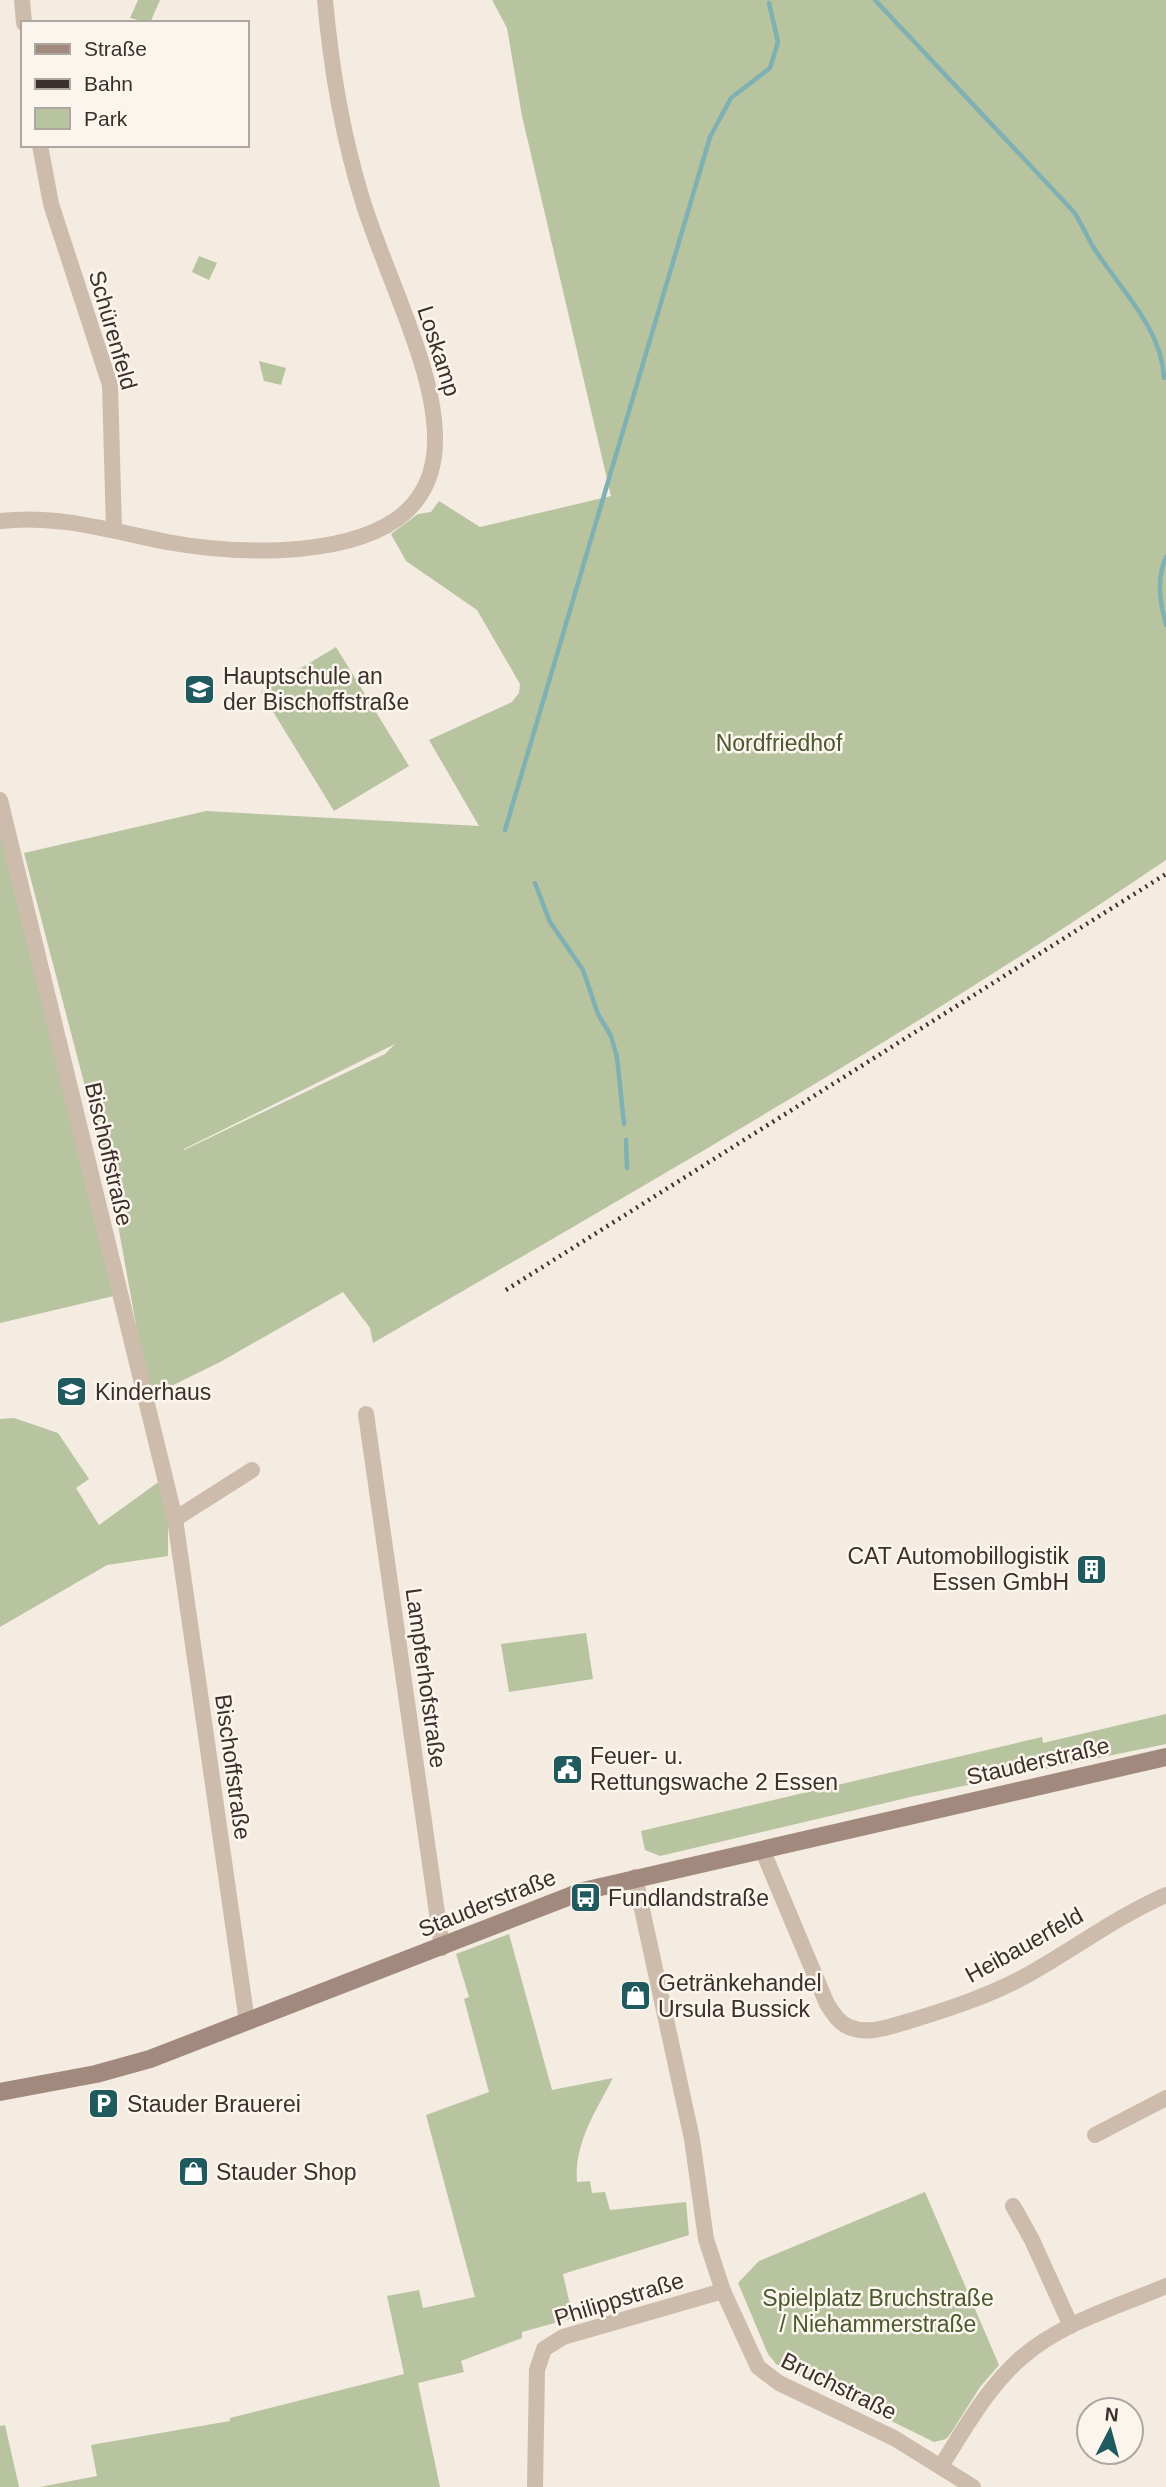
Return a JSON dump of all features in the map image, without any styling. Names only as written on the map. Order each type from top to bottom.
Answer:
[{"type":"main road","name":"Stauderstraße","points":[[0,2092],[113,2069],[247,2022],[583,1891],[1166,1757]]},
{"type":"street","points":[[22,0],[24,21]]},
{"type":"street","name":"Loskamp","points":[[0,522],[50,519],[167,542],[242,550],[328,546],[380,529],[419,495],[430,475],[435,454],[433,400],[417,345],[359,188],[335,75],[325,0]]},
{"type":"street","name":"Schürenfeld","points":[[40,147],[51,204],[110,385],[114,530]]},
{"type":"street","name":"Bischoffstraße","points":[[0,800],[175,1519],[247,2022]]},
{"type":"street","name":"Lampferhofstraße","points":[[366,1415],[442,1948]]},
{"type":"street","points":[[175,1519],[252,1470]]},
{"type":"street","name":"Heibauerfeld","points":[[762,1850],[827,2004],[837,2019],[859,2030],[871,2031],[910,2021],[987,1994],[1031,1973],[1136,1908],[1166,1895]]},
{"type":"street","points":[[635,1877],[692,2139],[706,2239],[723,2291]]},
{"type":"street","points":[[1095,2135],[1166,2098]]},
{"type":"street","points":[[1013,2206],[1032,2240],[1071,2326]]},
{"type":"street","points":[[941,2466],[981,2403],[1004,2374],[1031,2350],[1071,2326],[1166,2286]]},
{"type":"street","name":"Bruchstraße","points":[[723,2291],[763,2374],[894,2438],[973,2487]]},
{"type":"street","name":"Philippstraße","points":[[535,2487],[537,2370],[544,2349],[563,2337],[723,2291]]},
{"type":"green space","points":[[138,0],[160,0],[151,21],[130,18]]},
{"type":"green space","name":"Nordfriedhof","points":[[492,0],[1166,0],[1166,860],[972,987],[873,1048],[674,1168],[373,1343],[370,1328],[343,1292],[222,1361],[149,1397],[111,1186],[24,853],[206,811],[479,826],[429,740],[512,702],[519,693],[520,684],[477,610],[406,561],[391,534],[418,514],[431,512],[439,501],[480,527],[611,496],[522,116],[507,28]],"holes":[[[395,1044],[385,1054],[184,1150]]]},
{"type":"green space","points":[[199,256],[217,263],[209,280],[192,272]]},
{"type":"green space","points":[[259,361],[286,368],[281,385],[264,381]]},
{"type":"green space","points":[[336,647],[409,766],[334,811],[261,692]]},
{"type":"green space","points":[[0,812],[118,1295],[0,1323]]},
{"type":"green space","points":[[14,1418],[58,1433],[89,1479],[76,1488],[99,1525],[164,1478],[168,1492],[168,1556],[107,1565],[0,1627],[0,1419]]},
{"type":"green space","points":[[586,1633],[593,1679],[509,1692],[501,1644]]},
{"type":"green space","points":[[1166,1714],[1166,1744],[915,1796],[660,1856],[645,1850],[641,1831],[1042,1737],[1043,1743]]},
{"type":"green space","points":[[509,1934],[552,2090],[613,2078],[593,2115],[583,2141],[577,2182],[590,2181],[592,2193],[605,2192],[610,2210],[686,2202],[689,2235],[563,2274],[573,2318],[522,2332],[522,2338],[461,2361],[464,2372],[418,2383],[440,2487],[40,2487],[97,2476],[91,2445],[230,2421],[230,2418],[404,2374],[387,2296],[419,2290],[423,2308],[475,2297],[426,2115],[489,2092],[464,1999],[469,1997],[456,1954]]},
{"type":"green space","name":"Spielplatz Bruchstraße / Niehammerstraße","points":[[925,2192],[999,2365],[980,2387],[946,2439],[934,2442],[776,2364],[768,2354],[738,2283],[759,2261]]},
{"type":"green space","points":[[5,2425],[19,2487],[0,2487],[0,2426]]},
{"type":"waterway","points":[[875,0],[1074,212],[1092,245],[1147,324],[1161,359],[1164,378]]},
{"type":"waterway","points":[[505,830],[710,137],[731,98],[770,68],[778,42],[769,3]]},
{"type":"waterway","points":[[1166,557],[1160,591],[1166,625]]},
{"type":"waterway","points":[[535,883],[550,922],[583,970],[598,1014],[611,1036],[617,1057],[624,1124]]},
{"type":"waterway","points":[[626,1140],[627,1168]]},
{"type":"railway","points":[[506,1290],[1166,874]]},
{"type":"place","name":"Hauptschule an der Bischoffstraße","points":[[200,689]]},
{"type":"place","name":"Kinderhaus","points":[[72,1392]]},
{"type":"place","name":"CAT Automobillogistik Essen GmbH","points":[[1092,1569]]},
{"type":"place","name":"Feuer- u. Rettungswache 2 Essen","points":[[567,1769]]},
{"type":"place","name":"Fundlandstraße","points":[[585,1898]]},
{"type":"place","name":"Getränkehandel Ursula Bussick","points":[[635,1996]]},
{"type":"place","name":"Stauder Brauerei","points":[[104,2104]]},
{"type":"place","name":"Stauder Shop","points":[[193,2172]]}]
